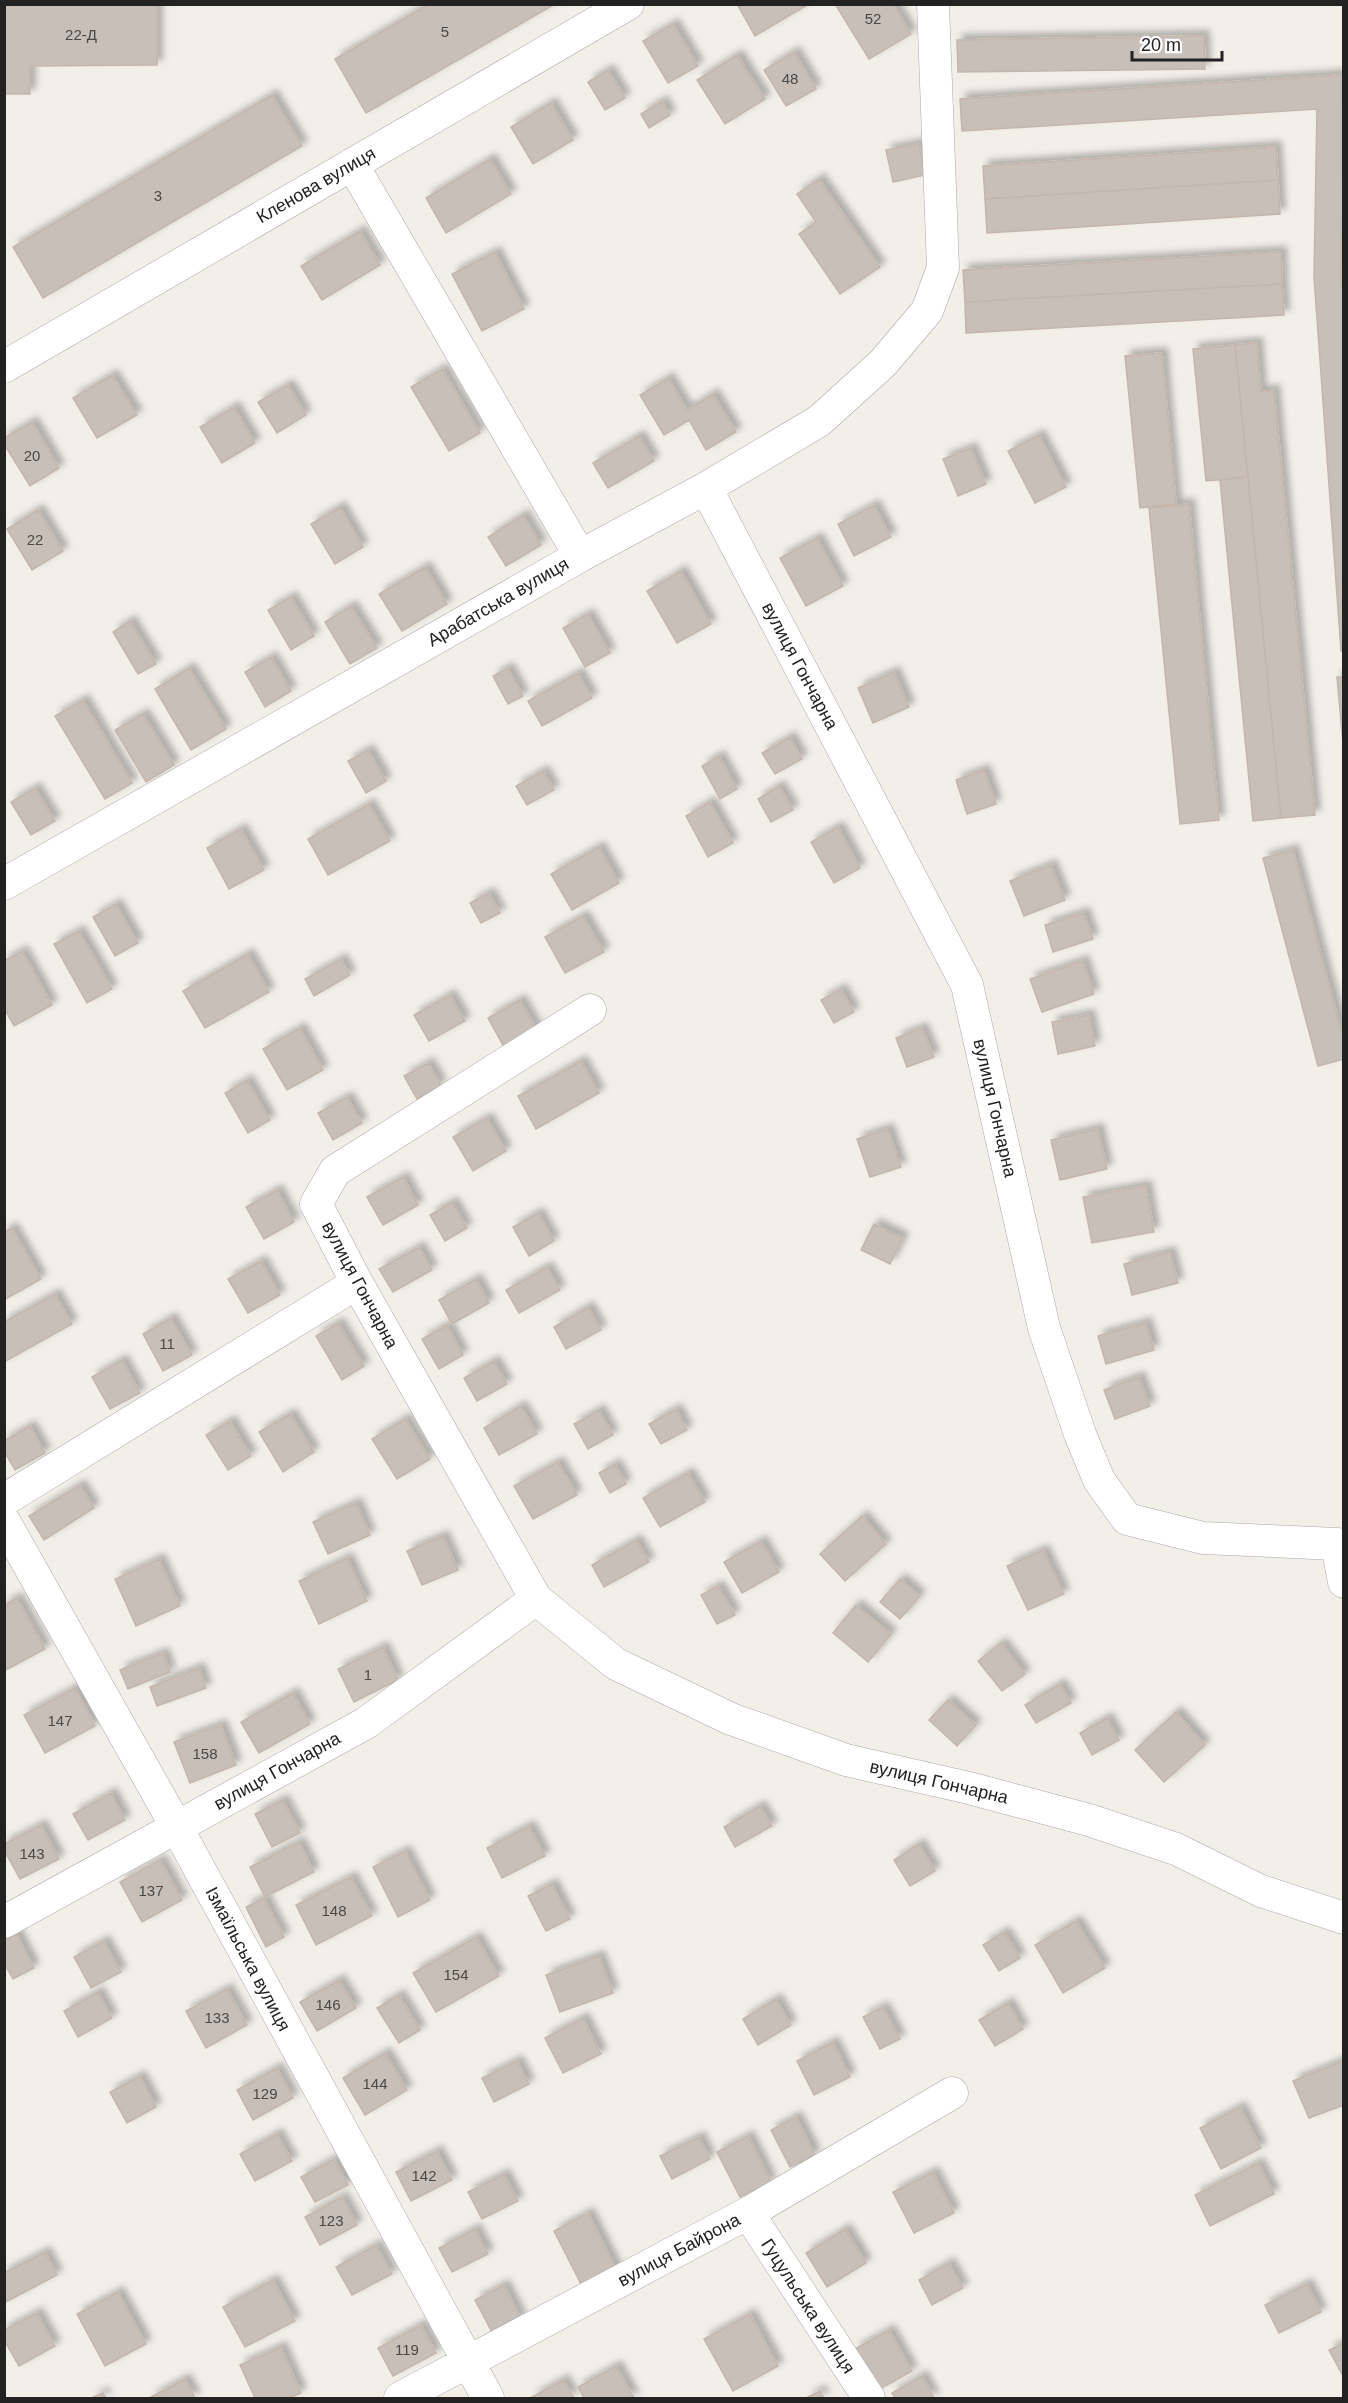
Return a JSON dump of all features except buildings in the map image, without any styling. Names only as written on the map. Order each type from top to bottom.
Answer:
[{"type":"street","name":"Кленова вулиця","points":[[4,367],[628,4]]},
{"type":"street","name":"Арабатська вулиця","points":[[4,884],[580,556],[706,488],[819,421],[883,363],[927,311],[943,268],[933,4]]},
{"type":"street","points":[[352,164],[580,556]]},
{"type":"street","name":"вулиця Гончарна","points":[[706,488],[967,985],[1044,1328],[1080,1434],[1099,1480],[1127,1519],[1203,1538],[1337,1544],[1344,1582]]},
{"type":"street","name":"вулиця Гончарна","points":[[591,1010],[335,1171],[316,1204],[357,1283],[536,1599],[616,1664],[731,1719],[846,1760],[969,1788],[1089,1820],[1176,1849],[1261,1891],[1342,1908]]},
{"type":"street","points":[[4,1500],[357,1283]]},
{"type":"street","name":"Ізмаїльська вулиця","points":[[4,1521],[176,1826],[488,2398]]},
{"type":"street","name":"вулиця Гончарна","points":[[4,1922],[366,1723],[536,1599]]},
{"type":"street","name":"вулиця Байрона","points":[[400,2398],[748,2213],[952,2092]]},
{"type":"street","name":"Гуцульська вулиця","points":[[748,2213],[868,2398]]}]
